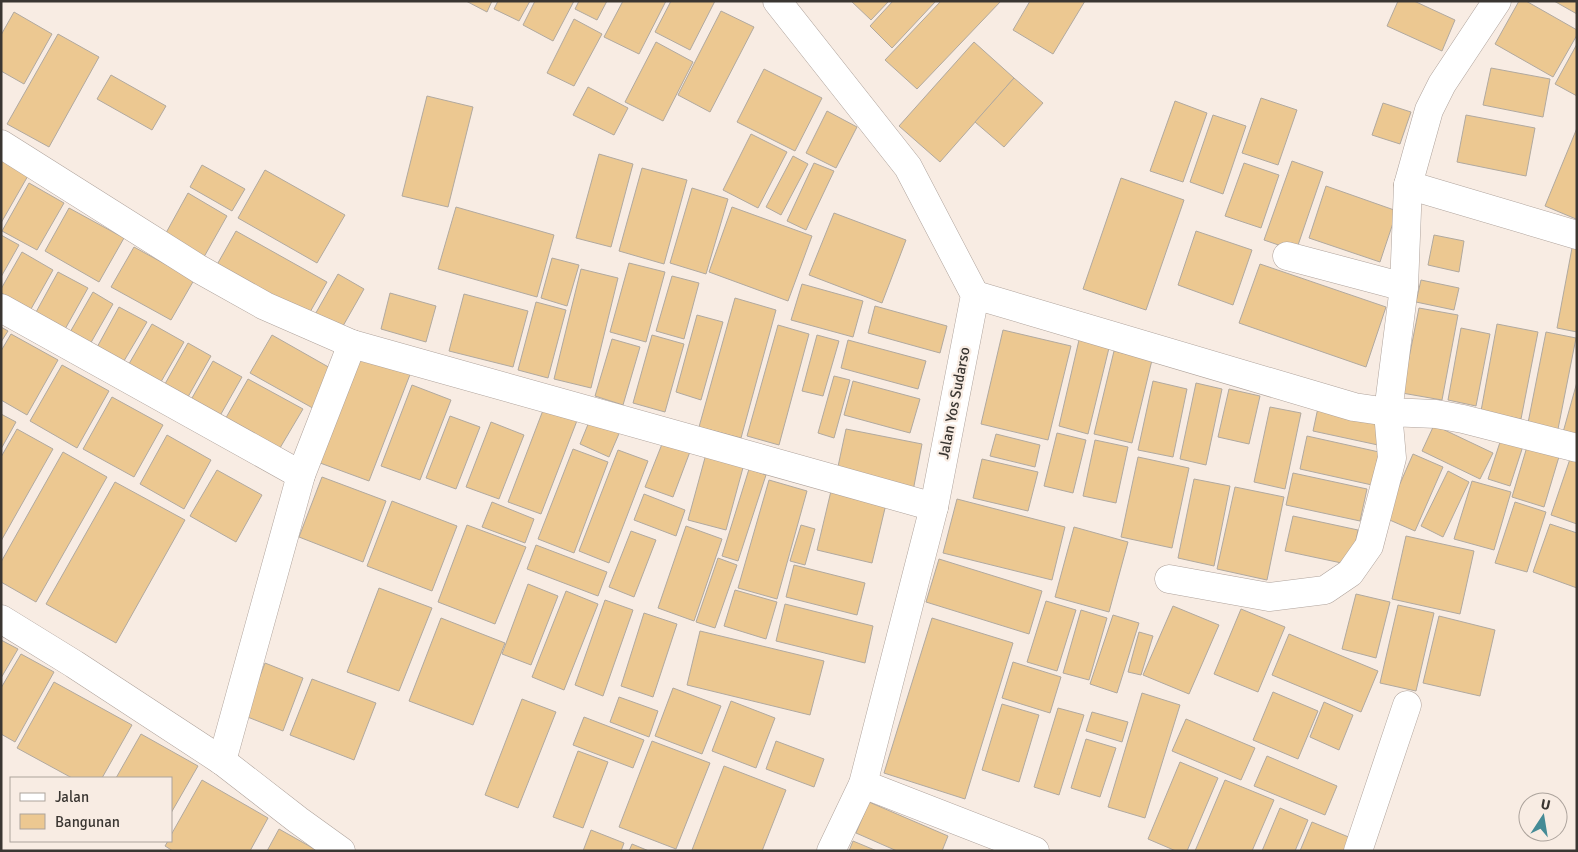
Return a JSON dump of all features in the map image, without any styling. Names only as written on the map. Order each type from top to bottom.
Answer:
[{"type":"street","points":[[777,1],[908,167],[975,295],[1354,407],[1388,412],[1436,414],[1577,448]]},
{"type":"street","points":[[1169,579],[1270,597],[1325,590],[1350,573],[1369,546],[1392,458],[1388,412],[1404,287],[1408,185],[1429,110],[1442,84],[1498,1]]},
{"type":"street","points":[[1,144],[199,269],[265,306],[352,344],[934,507]]},
{"type":"street","points":[[1408,185],[1577,235]]},
{"type":"street","points":[[1287,256],[1404,287]]},
{"type":"street","name":"Jalan Yos Sudarso","points":[[832,851],[863,784],[934,507],[975,295]]},
{"type":"street","points":[[1,308],[301,475]]},
{"type":"street","points":[[222,761],[301,475],[352,344]]},
{"type":"street","points":[[1,619],[74,664],[222,761],[341,851]]},
{"type":"street","points":[[1358,851],[1407,705]]},
{"type":"street","points":[[863,784],[1035,851]]},
{"type":"building","points":[[466,1],[492,1],[487,12]]},
{"type":"building","points":[[498,1],[530,1],[519,21],[494,9]]},
{"type":"building","points":[[535,1],[574,1],[553,41],[523,25]]},
{"type":"building","points":[[579,1],[607,1],[597,20],[575,9]]},
{"type":"building","points":[[623,1],[666,1],[639,54],[604,37]]},
{"type":"building","points":[[671,1],[715,1],[690,50],[655,32]]},
{"type":"building","points":[[851,1],[889,1],[871,20]]},
{"type":"building","points":[[893,1],[936,1],[892,48],[870,26]]},
{"type":"building","points":[[941,1],[1001,1],[917,89],[885,60]]},
{"type":"building","points":[[1030,1],[1085,1],[1053,54],[1013,30]]},
{"type":"building","points":[[1398,1],[1414,1],[1455,20],[1442,51],[1387,26]]},
{"type":"building","points":[[1519,1],[1526,1],[1577,30],[1577,35],[1553,77],[1495,44]]},
{"type":"building","points":[[1554,1],[1577,1],[1577,14]]},
{"type":"building","points":[[721,11],[754,27],[710,112],[678,95]]},
{"type":"building","points":[[14,12],[52,34],[24,84],[1,71],[1,35]]},
{"type":"building","points":[[574,19],[602,34],[574,86],[547,73]]},
{"type":"building","points":[[58,34],[99,57],[49,147],[7,124]]},
{"type":"building","points":[[656,42],[693,62],[663,121],[625,102]]},
{"type":"building","points":[[974,42],[1014,78],[940,162],[899,126]]},
{"type":"building","points":[[1577,44],[1577,96],[1555,84]]},
{"type":"building","points":[[1491,68],[1550,79],[1543,117],[1483,105]]},
{"type":"building","points":[[764,69],[822,98],[795,151],[737,122]]},
{"type":"building","points":[[111,75],[166,106],[152,130],[97,99]]},
{"type":"building","points":[[1014,78],[1043,103],[1004,147],[975,122]]},
{"type":"building","points":[[588,87],[628,108],[614,135],[573,115]]},
{"type":"building","points":[[427,96],[473,107],[448,207],[402,196]]},
{"type":"building","points":[[1261,98],[1297,110],[1278,165],[1242,153]]},
{"type":"building","points":[[1175,101],[1207,113],[1183,182],[1150,171]]},
{"type":"building","points":[[1383,103],[1411,112],[1400,144],[1372,135]]},
{"type":"building","points":[[827,111],[857,127],[836,168],[806,153]]},
{"type":"building","points":[[1213,115],[1246,126],[1223,194],[1190,182]]},
{"type":"building","points":[[1466,115],[1535,128],[1526,176],[1457,162]]},
{"type":"building","points":[[1577,128],[1577,217],[1576,219],[1545,206]]},
{"type":"building","points":[[751,134],[787,152],[758,208],[723,190]]},
{"type":"building","points":[[599,154],[633,164],[611,247],[576,238]]},
{"type":"building","points":[[793,156],[808,164],[781,215],[766,207]]},
{"type":"building","points":[[1,159],[29,174],[1,223]]},
{"type":"building","points":[[1292,161],[1323,172],[1296,251],[1264,240]]},
{"type":"building","points":[[814,163],[834,171],[806,230],[787,221]]},
{"type":"building","points":[[1244,163],[1279,175],[1261,228],[1225,216]]},
{"type":"building","points":[[202,165],[245,189],[232,211],[190,187]]},
{"type":"building","points":[[642,168],[687,180],[664,264],[619,251]]},
{"type":"building","points":[[265,170],[345,215],[317,263],[238,218]]},
{"type":"building","points":[[1121,178],[1184,200],[1146,310],[1083,289]]},
{"type":"building","points":[[29,183],[64,203],[37,250],[2,231]]},
{"type":"building","points":[[1326,186],[1397,211],[1380,262],[1309,238]]},
{"type":"building","points":[[692,188],[728,199],[706,274],[670,263]]},
{"type":"building","points":[[188,193],[227,216],[200,264],[161,242]]},
{"type":"building","points":[[456,207],[554,235],[537,297],[438,269]]},
{"type":"building","points":[[732,207],[812,236],[788,301],[709,272]]},
{"type":"building","points":[[69,208],[124,238],[99,282],[45,251]]},
{"type":"building","points":[[834,213],[906,240],[882,303],[809,275]]},
{"type":"building","points":[[236,231],[327,282],[305,321],[214,270]]},
{"type":"building","points":[[1196,231],[1252,250],[1233,305],[1178,285]]},
{"type":"building","points":[[1,235],[19,245],[1,277]]},
{"type":"building","points":[[1434,235],[1464,241],[1459,272],[1428,265]]},
{"type":"building","points":[[134,247],[194,280],[171,320],[111,287]]},
{"type":"building","points":[[1572,248],[1577,249],[1577,332],[1557,328]]},
{"type":"building","points":[[22,252],[53,270],[31,309],[1,293],[1,289]]},
{"type":"building","points":[[552,258],[579,265],[567,306],[541,298]]},
{"type":"building","points":[[629,263],[665,272],[646,342],[610,332]]},
{"type":"building","points":[[1260,264],[1386,307],[1366,367],[1239,323]]},
{"type":"building","points":[[581,269],[618,278],[591,388],[554,379]]},
{"type":"building","points":[[58,272],[88,288],[64,331],[35,314]]},
{"type":"building","points":[[338,274],[364,289],[339,333],[313,318]]},
{"type":"building","points":[[672,276],[699,283],[684,339],[656,331]]},
{"type":"building","points":[[1421,280],[1459,288],[1454,310],[1416,302]]},
{"type":"building","points":[[802,284],[863,301],[853,337],[791,320]]},
{"type":"building","points":[[93,292],[113,304],[89,346],[69,334]]},
{"type":"building","points":[[390,293],[436,306],[426,342],[381,329]]},
{"type":"building","points":[[464,294],[528,311],[513,367],[449,351]]},
{"type":"building","points":[[735,298],[776,310],[741,438],[699,427]]},
{"type":"building","points":[[536,302],[566,310],[548,378],[518,370]]},
{"type":"building","points":[[875,306],[947,326],[940,353],[868,333]]},
{"type":"building","points":[[119,307],[147,322],[121,366],[95,351]]},
{"type":"building","points":[[1419,308],[1458,315],[1442,400],[1402,393]]},
{"type":"building","points":[[697,315],[723,322],[701,400],[676,392]]},
{"type":"building","points":[[152,324],[184,342],[158,387],[126,369]]},
{"type":"building","points":[[1497,324],[1538,332],[1521,419],[1481,411]]},
{"type":"building","points":[[778,325],[809,334],[779,445],[747,436]]},
{"type":"building","points":[[1,327],[8,331],[1,342]]},
{"type":"building","points":[[1461,328],[1490,334],[1476,406],[1448,400]]},
{"type":"building","points":[[1003,330],[1071,346],[1048,440],[981,424]]},
{"type":"building","points":[[1546,332],[1576,338],[1558,429],[1528,423]]},
{"type":"building","points":[[11,334],[58,360],[27,415],[1,400],[1,351]]},
{"type":"building","points":[[272,335],[339,373],[318,411],[250,373]]},
{"type":"building","points":[[652,335],[684,344],[665,412],[633,403]]},
{"type":"building","points":[[817,335],[839,341],[823,396],[802,391]]},
{"type":"building","points":[[612,339],[640,347],[623,405],[595,396]]},
{"type":"building","points":[[848,340],[926,361],[918,389],[841,368]]},
{"type":"building","points":[[1079,340],[1109,348],[1088,434],[1059,426]]},
{"type":"building","points":[[188,343],[211,356],[184,404],[161,391]]},
{"type":"building","points":[[354,350],[411,372],[369,481],[312,460]]},
{"type":"building","points":[[1114,351],[1152,360],[1132,443],[1094,434]]},
{"type":"building","points":[[213,361],[242,377],[217,421],[188,405]]},
{"type":"building","points":[[62,365],[109,391],[77,448],[30,421]]},
{"type":"building","points":[[834,376],[850,380],[834,438],[818,433]]},
{"type":"building","points":[[248,379],[303,409],[277,453],[223,423]]},
{"type":"building","points":[[853,381],[920,399],[910,433],[844,415]]},
{"type":"building","points":[[1153,381],[1187,389],[1173,457],[1138,450]]},
{"type":"building","points":[[1577,382],[1577,440],[1562,436]]},
{"type":"building","points":[[1196,383],[1222,389],[1206,465],[1180,459]]},
{"type":"building","points":[[412,385],[451,400],[420,480],[381,466]]},
{"type":"building","points":[[1229,389],[1260,396],[1249,444],[1218,437]]},
{"type":"building","points":[[112,397],[163,425],[134,477],[83,449]]},
{"type":"building","points":[[1319,403],[1384,417],[1378,445],[1313,431]]},
{"type":"building","points":[[545,405],[578,418],[541,514],[508,502]]},
{"type":"building","points":[[1270,407],[1301,413],[1285,489],[1254,482]]},
{"type":"building","points":[[1,414],[16,422],[1,449]]},
{"type":"building","points":[[450,416],[480,427],[456,489],[426,478]]},
{"type":"building","points":[[591,417],[621,429],[609,457],[580,444]]},
{"type":"building","points":[[491,422],[524,435],[499,499],[466,487]]},
{"type":"building","points":[[1434,425],[1493,453],[1480,479],[1422,451]]},
{"type":"building","points":[[17,429],[53,449],[1,541],[1,457]]},
{"type":"building","points":[[846,429],[922,444],[913,491],[836,476]]},
{"type":"building","points":[[1057,433],[1086,440],[1073,493],[1044,486]]},
{"type":"building","points":[[996,434],[1040,445],[1035,467],[990,456]]},
{"type":"building","points":[[167,435],[211,460],[184,509],[140,484]]},
{"type":"building","points":[[1307,436],[1379,452],[1372,485],[1300,469]]},
{"type":"building","points":[[1502,436],[1524,443],[1510,486],[1488,479]]},
{"type":"building","points":[[664,439],[691,449],[673,497],[645,487]]},
{"type":"building","points":[[1095,440],[1128,447],[1116,503],[1083,496]]},
{"type":"building","points":[[1529,440],[1561,450],[1544,507],[1512,497]]},
{"type":"building","points":[[573,449],[608,462],[574,553],[538,539]]},
{"type":"building","points":[[618,450],[648,461],[609,563],[579,551]]},
{"type":"building","points":[[63,452],[107,477],[36,602],[1,582],[1,562]]},
{"type":"building","points":[[1572,453],[1577,454],[1577,524],[1551,515]]},
{"type":"building","points":[[706,454],[744,464],[726,530],[688,520]]},
{"type":"building","points":[[1413,454],[1443,467],[1415,531],[1385,518]]},
{"type":"building","points":[[1138,457],[1189,468],[1172,548],[1121,537]]},
{"type":"building","points":[[982,459],[1038,472],[1028,511],[973,498]]},
{"type":"building","points":[[749,469],[766,475],[738,561],[722,556]]},
{"type":"building","points":[[217,470],[262,495],[236,542],[190,516]]},
{"type":"building","points":[[1448,471],[1469,482],[1443,537],[1421,526]]},
{"type":"building","points":[[1293,473],[1367,489],[1360,521],[1286,505]]},
{"type":"building","points":[[322,477],[386,501],[363,562],[299,537]]},
{"type":"building","points":[[1194,479],[1230,486],[1214,566],[1178,558]]},
{"type":"building","points":[[769,480],[807,491],[777,599],[738,588]]},
{"type":"building","points":[[1472,481],[1511,492],[1494,550],[1454,539]]},
{"type":"building","points":[[115,482],[185,520],[116,643],[46,604]]},
{"type":"building","points":[[1235,487],[1284,497],[1267,580],[1217,569]]},
{"type":"building","points":[[831,491],[886,504],[872,563],[817,550]]},
{"type":"building","points":[[644,494],[685,510],[676,536],[634,520]]},
{"type":"building","points":[[957,499],[1065,527],[1052,580],[943,553]]},
{"type":"building","points":[[392,501],[457,526],[432,591],[367,566]]},
{"type":"building","points":[[492,502],[534,519],[525,543],[482,527]]},
{"type":"building","points":[[1515,502],[1546,512],[1527,572],[1495,563]]},
{"type":"building","points":[[1293,516],[1358,530],[1351,565],[1285,551]]},
{"type":"building","points":[[1550,524],[1577,533],[1577,588],[1533,572]]},
{"type":"building","points":[[467,525],[526,547],[495,624],[438,602]]},
{"type":"building","points":[[801,525],[815,529],[805,565],[790,561]]},
{"type":"building","points":[[686,526],[722,539],[694,621],[658,608]]},
{"type":"building","points":[[1074,527],[1128,542],[1109,612],[1055,597]]},
{"type":"building","points":[[631,531],[656,540],[634,597],[609,587]]},
{"type":"building","points":[[1406,536],[1474,551],[1460,614],[1392,599]]},
{"type":"building","points":[[536,545],[607,572],[598,596],[527,569]]},
{"type":"building","points":[[718,558],[737,565],[715,628],[696,622]]},
{"type":"building","points":[[939,559],[1042,591],[1029,634],[926,602]]},
{"type":"building","points":[[794,565],[865,583],[857,615],[786,597]]},
{"type":"building","points":[[528,584],[558,596],[531,665],[502,654]]},
{"type":"building","points":[[379,588],[432,608],[399,691],[347,672]]},
{"type":"building","points":[[735,590],[777,602],[766,639],[724,626]]},
{"type":"building","points":[[566,591],[598,604],[564,690],[532,677]]},
{"type":"building","points":[[1356,594],[1390,602],[1376,658],[1342,649]]},
{"type":"building","points":[[605,600],[633,610],[603,696],[575,685]]},
{"type":"building","points":[[1046,601],[1076,610],[1057,671],[1027,662]]},
{"type":"building","points":[[785,604],[873,626],[865,663],[776,641]]},
{"type":"building","points":[[1398,605],[1434,613],[1416,691],[1380,683]]},
{"type":"building","points":[[1173,606],[1219,625],[1189,694],[1143,675]]},
{"type":"building","points":[[1241,609],[1285,627],[1258,692],[1214,674]]},
{"type":"building","points":[[1081,610],[1107,618],[1089,680],[1063,673]]},
{"type":"building","points":[[644,613],[677,624],[653,697],[621,686]]},
{"type":"building","points":[[1113,615],[1139,623],[1117,693],[1090,684]]},
{"type":"building","points":[[1439,616],[1495,630],[1480,696],[1423,683]]},
{"type":"building","points":[[441,618],[505,643],[473,725],[409,701]]},
{"type":"building","points":[[932,618],[1013,643],[965,799],[884,773]]},
{"type":"building","points":[[700,631],[824,661],[810,715],[687,685]]},
{"type":"building","points":[[1139,632],[1153,636],[1141,675],[1128,672]]},
{"type":"building","points":[[1289,634],[1378,671],[1361,712],[1272,675]]},
{"type":"building","points":[[1,640],[18,649],[1,678]]},
{"type":"building","points":[[21,654],[54,672],[15,742],[1,734],[1,688]]},
{"type":"building","points":[[1013,662],[1061,677],[1050,713],[1002,698]]},
{"type":"building","points":[[265,663],[303,678],[283,731],[245,716]]},
{"type":"building","points":[[312,679],[376,703],[354,760],[290,735]]},
{"type":"building","points":[[54,682],[132,725],[103,777],[70,777],[17,748]]},
{"type":"building","points":[[673,688],[721,706],[702,754],[655,736]]},
{"type":"building","points":[[1273,692],[1318,711],[1298,759],[1253,740]]},
{"type":"building","points":[[1142,693],[1180,705],[1145,818],[1108,807]]},
{"type":"building","points":[[619,697],[658,711],[649,737],[610,722]]},
{"type":"building","points":[[522,699],[556,712],[518,808],[485,795]]},
{"type":"building","points":[[731,701],[775,718],[756,768],[712,751]]},
{"type":"building","points":[[1324,702],[1353,715],[1339,750],[1310,737]]},
{"type":"building","points":[[1002,704],[1039,715],[1019,782],[982,770]]},
{"type":"building","points":[[1058,708],[1084,715],[1059,795],[1034,787]]},
{"type":"building","points":[[1092,712],[1128,722],[1122,742],[1086,731]]},
{"type":"building","points":[[584,717],[644,740],[633,768],[573,745]]},
{"type":"building","points":[[1186,719],[1255,748],[1241,780],[1172,751]]},
{"type":"building","points":[[141,734],[198,766],[172,811],[172,777],[117,777]]},
{"type":"building","points":[[1086,739],[1116,748],[1100,797],[1071,788]]},
{"type":"building","points":[[652,741],[710,763],[676,849],[619,827]]},
{"type":"building","points":[[776,741],[824,759],[814,787],[766,769]]},
{"type":"building","points":[[578,751],[608,762],[583,828],[553,817]]},
{"type":"building","points":[[1267,756],[1337,786],[1325,815],[1254,786]]},
{"type":"building","points":[[1180,762],[1218,778],[1187,851],[1176,851],[1148,839]]},
{"type":"building","points":[[724,766],[786,790],[762,851],[692,850]]},
{"type":"building","points":[[202,780],[268,818],[250,851],[173,851],[165,846],[167,842],[172,842],[172,833]]},
{"type":"building","points":[[1225,780],[1274,800],[1252,851],[1195,851]]},
{"type":"building","points":[[869,802],[948,836],[942,851],[897,851],[856,833]]},
{"type":"building","points":[[1280,808],[1308,820],[1295,851],[1262,851]]},
{"type":"building","points":[[1312,822],[1351,838],[1346,851],[1300,851]]},
{"type":"building","points":[[279,829],[318,851],[267,851]]},
{"type":"building","points":[[591,830],[624,843],[621,851],[583,851]]},
{"type":"building","points":[[853,841],[877,851],[849,851]]},
{"type":"building","points":[[632,844],[649,851],[629,851]]}]
